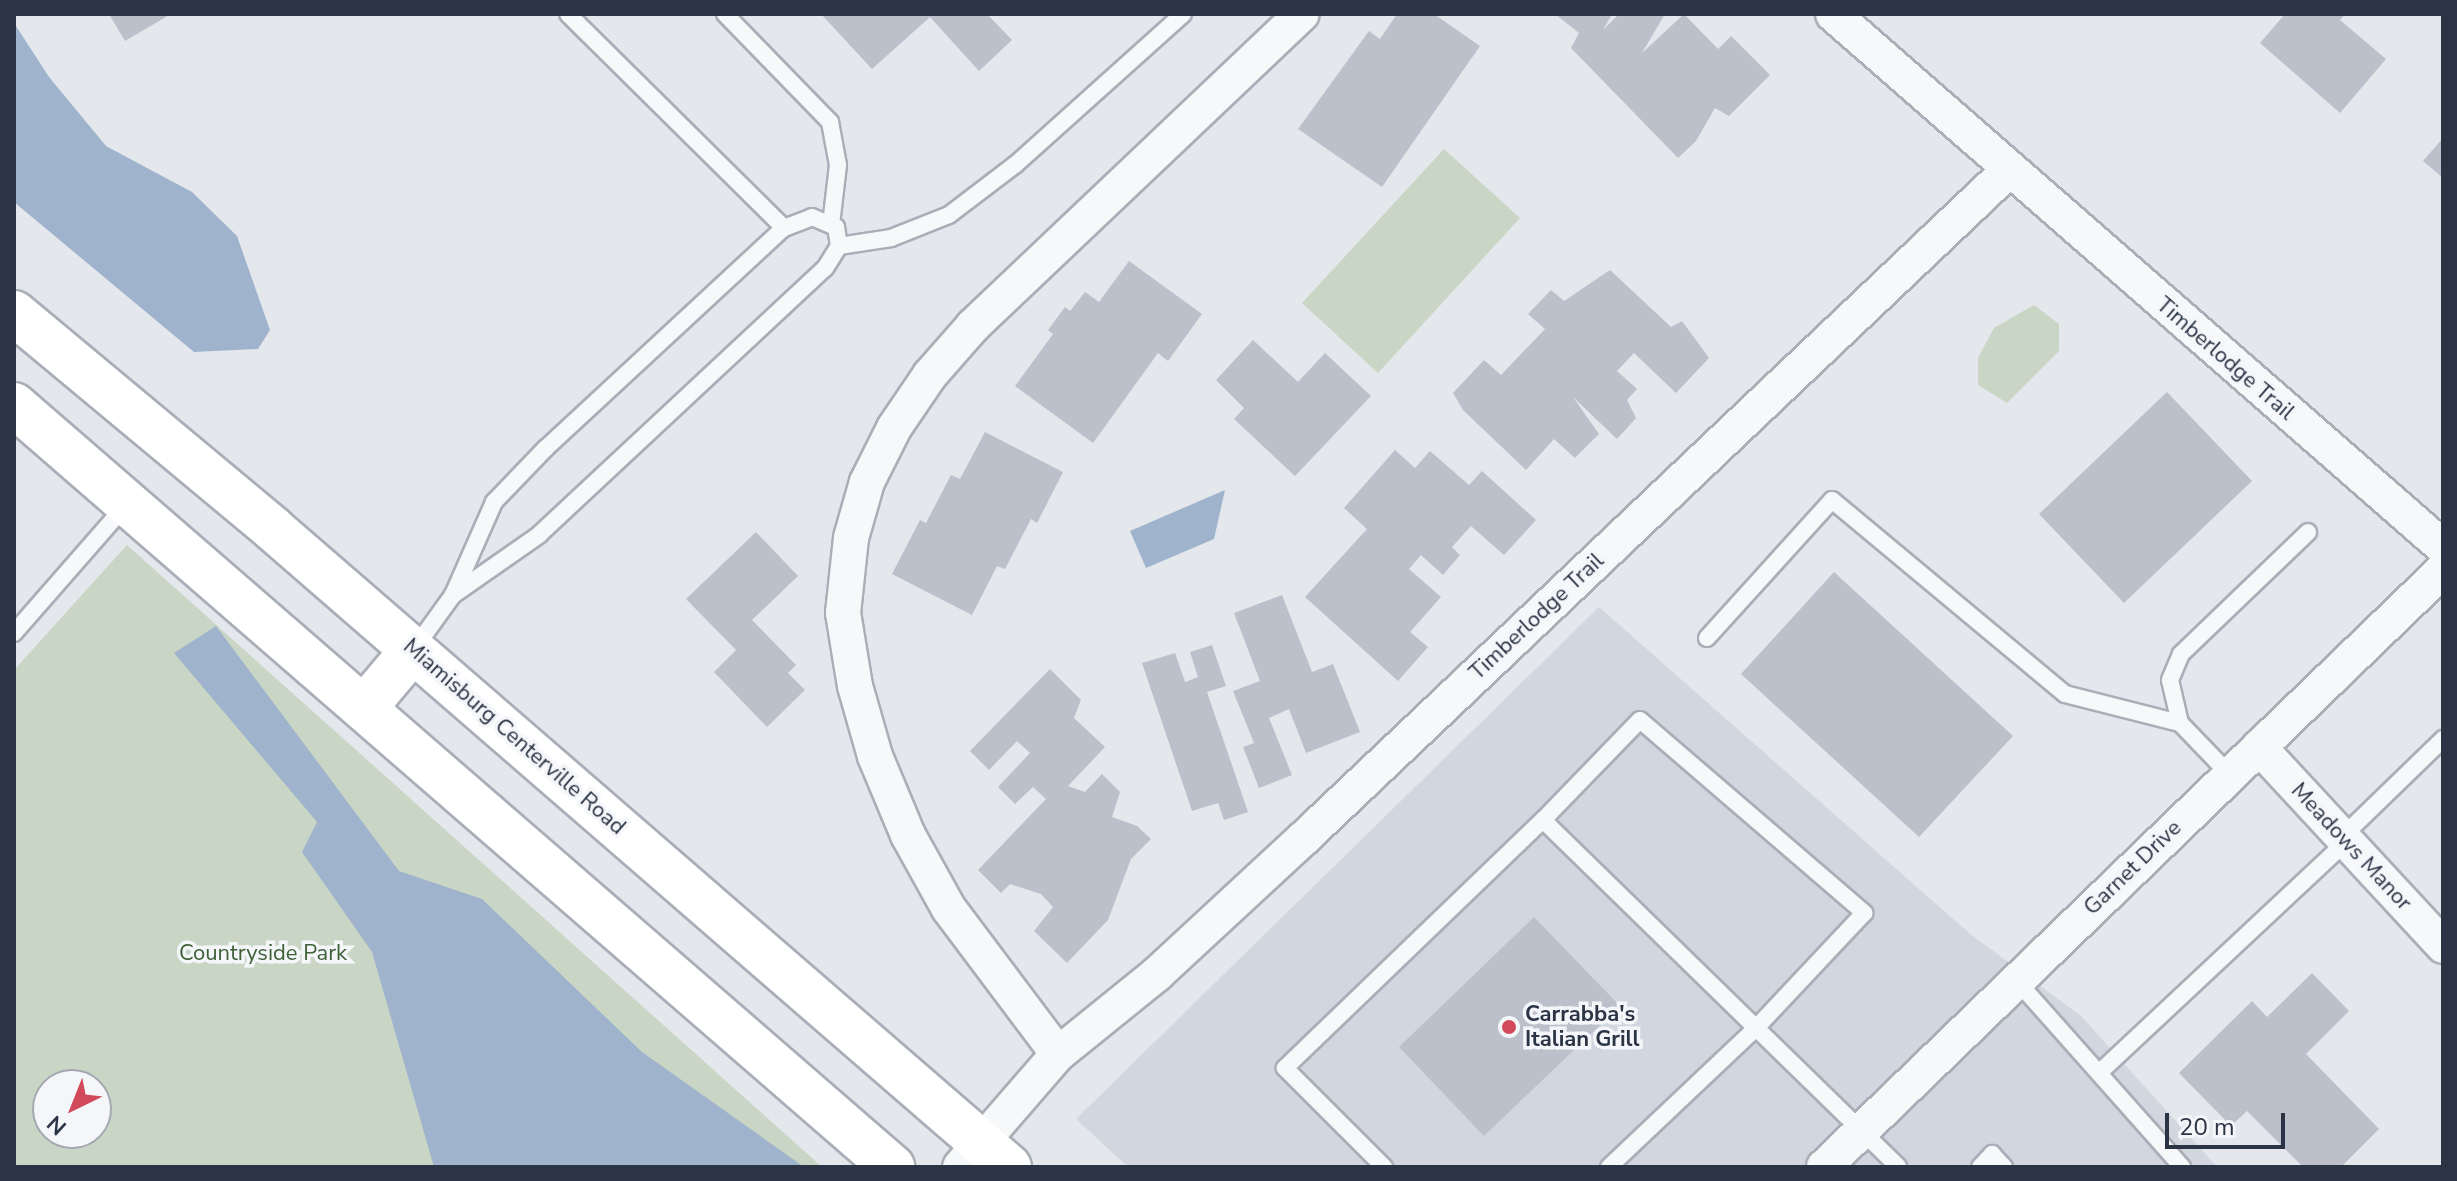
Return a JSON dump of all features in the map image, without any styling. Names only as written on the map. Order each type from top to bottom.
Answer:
[{"type":"main road","name":"Miamisburg Centerville Road","points":[[14,313],[413,650],[983,1159]]},
{"type":"main road","points":[[14,405],[892,1167]]},
{"type":"main road","points":[[364,708],[413,650]]},
{"type":"street","points":[[1058,1054],[949,909],[908,835],[875,756],[855,686],[843,613],[851,538],[867,482],[894,428],[938,365],[973,326],[1302,14]]},
{"type":"street","name":"Timberlodge Trail","points":[[1833,14],[2008,171],[2443,547]]},
{"type":"street","name":"Timberlodge Trail","points":[[983,1159],[1058,1054],[1157,974],[1303,839],[2008,171]]},
{"type":"street","name":"Garnet Drive","points":[[1824,1167],[2443,570]]},
{"type":"street","name":"Meadows Manor","points":[[2259,747],[2443,946]]},
{"type":"lane","points":[[568,14],[784,228]]},
{"type":"lane","points":[[725,14],[830,122],[838,165],[831,225]]},
{"type":"lane","points":[[839,246],[891,238],[949,215],[1016,164],[1183,14]]},
{"type":"lane","points":[[413,650],[453,595],[494,502],[784,228],[812,217],[836,227],[839,246],[825,268],[539,535],[453,595]]},
{"type":"lane","points":[[1707,638],[1832,500],[2065,694],[2180,723]]},
{"type":"lane","points":[[14,633],[128,503]]},
{"type":"lane","points":[[2230,775],[2180,723],[2170,680],[2181,654],[2308,532]]},
{"type":"lane","points":[[1384,1167],[1285,1068],[1543,820],[1640,720],[1864,913],[1756,1028],[1609,1167]]},
{"type":"lane","points":[[2099,1073],[2344,840],[2443,739]]},
{"type":"lane","points":[[1543,820],[1898,1167]]},
{"type":"lane","points":[[2017,981],[2182,1167]]},
{"type":"lane","points":[[1980,1167],[1992,1154],[2004,1167]]},
{"type":"shaded area","points":[[1599,607],[1969,933],[2081,1016],[2217,1167],[1128,1167],[1076,1119]]},
{"type":"green space","points":[[1444,149],[1520,218],[1378,373],[1302,303]]},
{"type":"green space","points":[[2034,305],[2059,324],[2059,351],[2007,403],[1978,385],[1978,358],[1994,328]]},
{"type":"green space","name":"Countryside Park","points":[[127,545],[822,1167],[14,1167],[14,670]]},
{"type":"water","points":[[14,23],[49,77],[106,146],[192,192],[237,236],[270,330],[258,349],[194,352],[14,202]]},
{"type":"water","points":[[1225,490],[1214,539],[1146,568],[1130,531]]},
{"type":"water","points":[[216,626],[399,871],[482,899],[642,1052],[804,1167],[434,1167],[372,952],[302,852],[317,822],[174,653]]},
{"type":"building","points":[[109,14],[171,14],[125,41]]},
{"type":"building","points":[[821,14],[987,14],[1012,40],[979,71],[930,17],[872,69]]},
{"type":"building","points":[[1397,14],[1434,14],[1480,46],[1382,187],[1298,129],[1369,31],[1380,39]]},
{"type":"building","points":[[1555,14],[1612,14],[1603,30],[1619,14],[1665,14],[1642,53],[1684,14],[1718,49],[1731,36],[1770,75],[1729,116],[1715,108],[1696,141],[1678,158],[1571,48],[1579,33]]},
{"type":"building","points":[[2285,14],[2345,14],[2340,20],[2386,59],[2340,113],[2260,43]]},
{"type":"building","points":[[2443,138],[2443,178],[2423,161]]},
{"type":"building","points":[[1129,261],[1202,314],[1168,361],[1158,353],[1093,443],[1015,386],[1053,334],[1048,330],[1065,307],[1070,311],[1085,292],[1099,302]]},
{"type":"building","points":[[1610,270],[1671,327],[1682,321],[1709,358],[1676,393],[1634,353],[1617,371],[1637,389],[1627,400],[1636,418],[1617,439],[1573,397],[1599,434],[1575,458],[1554,439],[1526,470],[1463,410],[1453,393],[1484,360],[1501,375],[1545,329],[1528,314],[1551,290],[1564,301]]},
{"type":"building","points":[[1253,340],[1298,382],[1325,353],[1371,396],[1295,476],[1234,419],[1244,408],[1216,380]]},
{"type":"building","points":[[2167,392],[2252,481],[2124,603],[2039,514]]},
{"type":"building","points":[[985,432],[1063,472],[1037,523],[1031,519],[1005,569],[997,566],[972,615],[892,574],[920,520],[926,523],[951,475],[960,479]]},
{"type":"building","points":[[1395,450],[1415,468],[1430,451],[1469,485],[1482,471],[1536,520],[1504,555],[1471,526],[1452,547],[1460,555],[1443,575],[1421,555],[1409,569],[1441,597],[1410,632],[1428,647],[1398,681],[1305,597],[1367,529],[1344,508]]},
{"type":"building","points":[[756,532],[798,576],[752,620],[796,665],[788,673],[805,690],[767,727],[714,672],[736,650],[686,599]]},
{"type":"building","points":[[1834,572],[2013,736],[1919,837],[1741,674]]},
{"type":"building","points":[[1282,595],[1312,672],[1333,664],[1360,732],[1306,753],[1289,709],[1269,718],[1292,775],[1259,788],[1243,747],[1254,743],[1233,691],[1260,681],[1234,613]]},
{"type":"building","points":[[1212,645],[1226,686],[1207,692],[1248,812],[1224,820],[1218,803],[1192,811],[1142,663],[1175,653],[1185,682],[1198,677],[1190,652]]},
{"type":"building","points":[[1050,669],[1081,700],[1074,718],[1105,747],[1068,786],[1085,792],[1102,774],[1120,792],[1112,817],[1137,826],[1151,839],[1131,859],[1108,920],[1067,963],[1034,931],[1053,907],[1041,894],[1010,884],[1001,893],[978,870],[1046,799],[1033,787],[1015,804],[998,787],[1030,753],[1017,741],[989,770],[970,751]]},
{"type":"building","name":"Carrabba's Italian Grill","points":[[1534,917],[1620,1006],[1484,1136],[1399,1047]]},
{"type":"building","points":[[2312,973],[2349,1011],[2306,1054],[2379,1129],[2341,1167],[2303,1167],[2247,1111],[2231,1126],[2179,1073],[2252,1001],[2267,1017]]},
{"type":"place","name":"Carrabba's Italian Grill","points":[[1509,1027]]}]
